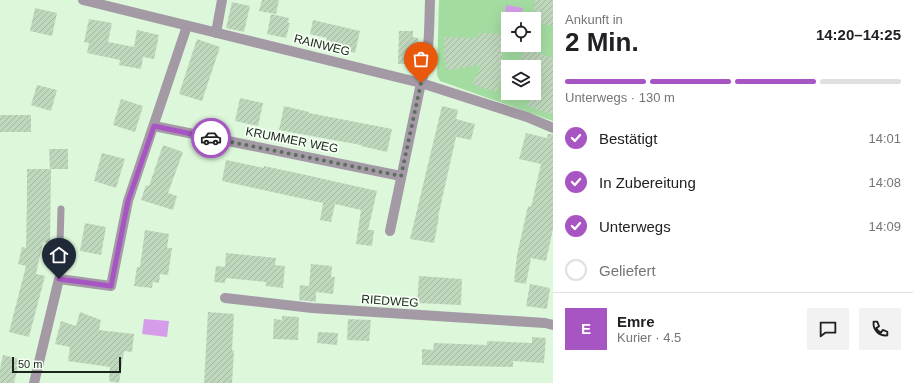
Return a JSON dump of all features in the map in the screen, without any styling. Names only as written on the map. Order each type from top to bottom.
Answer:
[{"type":"street","name":"RAINWEG","points":[[83,0],[421,83],[553,128]]},
{"type":"street","points":[[216,33],[222,0]]},
{"type":"street","points":[[390,231],[421,83],[426,68],[430,0]]},
{"type":"street","points":[[34,383],[59,279],[111,286],[128,201],[187,26]]},
{"type":"street","name":"KRUMMER WEG","points":[[154,126],[401,176]]},
{"type":"street","name":"RIEDWEG","points":[[224,298],[312,308],[546,323],[553,325]]},
{"type":"lane","points":[[59,279],[61,209]]},
{"type":"green space","points":[[439,0],[553,0],[553,121],[440,81],[437,75]]},
{"type":"shaded area","points":[[506,5],[523,8],[522,12],[505,12]]},
{"type":"shaded area","points":[[144,319],[169,321],[167,337],[142,334]]},
{"type":"building","points":[[262,0],[279,0],[276,14],[259,11]]},
{"type":"building","points":[[535,0],[553,0],[553,26],[541,24],[541,12],[534,12]]},
{"type":"building","points":[[232,2],[250,6],[244,32],[226,28]]},
{"type":"building","points":[[35,8],[57,13],[52,36],[30,31]]},
{"type":"building","points":[[271,14],[289,18],[288,23],[290,23],[286,38],[267,34]]},
{"type":"building","points":[[89,19],[112,23],[108,42],[134,47],[137,30],[159,35],[154,59],[143,57],[141,69],[119,65],[120,60],[87,53],[89,43],[84,42]]},
{"type":"building","points":[[313,20],[360,31],[355,53],[325,46],[327,38],[310,34]]},
{"type":"building","points":[[399,31],[413,31],[413,37],[418,38],[418,52],[413,52],[412,64],[398,64]]},
{"type":"building","points":[[479,33],[501,34],[501,52],[503,52],[502,60],[501,60],[501,80],[497,92],[472,84],[482,65],[446,70],[446,61],[444,61],[444,37],[478,38]]},
{"type":"building","points":[[197,39],[220,47],[202,101],[179,94]]},
{"type":"building","points":[[524,52],[536,52],[553,58],[553,115],[527,106],[529,100],[541,100],[541,60],[521,60]]},
{"type":"building","points":[[37,85],[57,90],[51,111],[31,105]]},
{"type":"building","points":[[240,98],[263,103],[258,126],[235,121]]},
{"type":"building","points":[[121,99],[143,106],[135,132],[113,125]]},
{"type":"building","points":[[284,106],[309,113],[392,129],[387,152],[361,145],[279,130]]},
{"type":"building","points":[[442,106],[458,110],[456,119],[475,124],[471,140],[456,137],[438,217],[434,243],[410,239]]},
{"type":"building","points":[[0,115],[31,115],[31,132],[0,132]]},
{"type":"building","points":[[526,133],[547,138],[548,134],[553,134],[553,229],[546,261],[531,258],[526,284],[514,282],[517,255],[528,206],[531,207],[541,164],[519,159]]},
{"type":"building","points":[[163,145],[183,152],[168,193],[177,196],[173,210],[141,200],[146,185],[149,186]]},
{"type":"building","points":[[49,149],[68,149],[68,169],[50,169]]},
{"type":"building","points":[[102,153],[125,159],[116,188],[94,181]]},
{"type":"building","points":[[226,160],[264,168],[264,166],[377,191],[368,230],[374,230],[372,246],[356,244],[361,210],[335,204],[331,222],[320,220],[323,203],[222,181]]},
{"type":"building","points":[[27,169],[51,169],[50,243],[43,242],[36,274],[45,276],[29,337],[9,332],[26,266],[18,264],[22,247],[26,248]]},
{"type":"building","points":[[85,223],[106,227],[101,255],[80,251]]},
{"type":"building","points":[[145,230],[169,234],[167,248],[172,248],[168,275],[160,274],[159,283],[153,282],[152,288],[134,286],[137,267],[140,267]]},
{"type":"building","points":[[226,253],[276,258],[275,265],[285,266],[283,288],[266,286],[266,282],[226,278],[225,283],[214,282],[216,266],[225,267]]},
{"type":"building","points":[[311,264],[332,266],[331,277],[335,277],[333,294],[316,292],[316,302],[299,300],[300,285],[309,286]]},
{"type":"building","points":[[419,276],[462,279],[461,305],[417,303]]},
{"type":"building","points":[[530,284],[550,288],[547,309],[526,306]]},
{"type":"building","points":[[80,312],[101,320],[99,330],[134,334],[132,352],[124,351],[119,383],[109,381],[110,367],[68,361],[70,347],[55,344],[61,321],[76,326]]},
{"type":"building","points":[[208,312],[234,314],[232,383],[204,383]]},
{"type":"building","points":[[282,316],[299,317],[298,340],[273,339],[274,319],[282,320]]},
{"type":"building","points":[[348,319],[371,320],[369,341],[347,340]]},
{"type":"building","points":[[318,332],[338,333],[337,345],[317,343]]},
{"type":"building","points":[[532,337],[546,338],[544,363],[513,361],[513,367],[422,365],[422,349],[433,350],[434,343],[487,345],[487,341],[532,343]]},
{"type":"building","points":[[3,355],[20,359],[14,383],[0,383],[0,369]]},
{"type":"way so far","points":[[211,138],[401,176],[421,83]]},
{"type":"route","points":[[59,279],[111,286],[128,201],[154,126],[211,138]]}]
